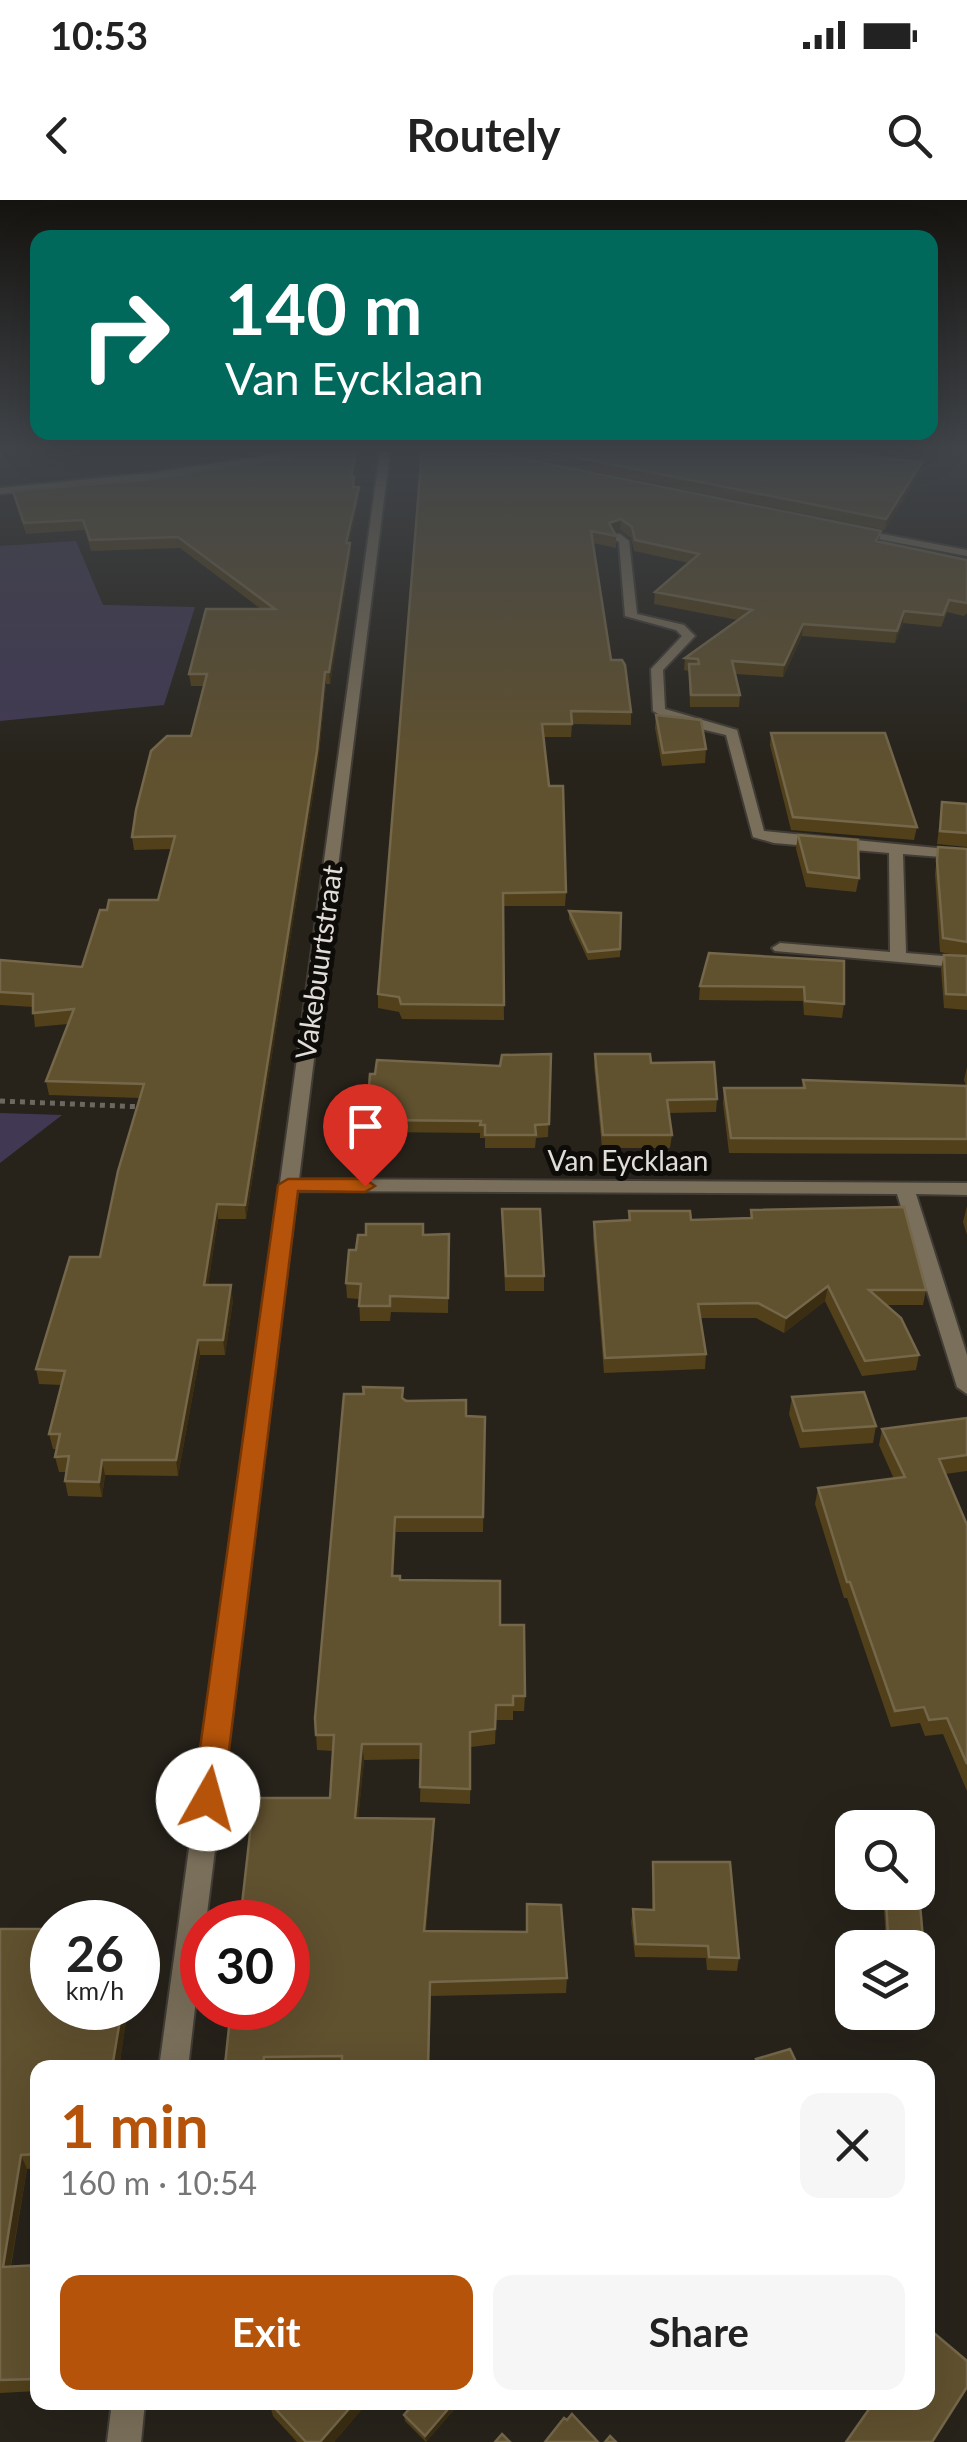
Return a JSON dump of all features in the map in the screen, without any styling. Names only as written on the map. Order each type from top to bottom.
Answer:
[{"type":"street","name":"Vakebuurtstraat","points":[[174,2060],[372,556]]},
{"type":"street","points":[[625,556],[631,616],[680,627],[689,636],[657,669],[659,711],[672,720],[722,727],[732,733],[758,834],[774,840],[967,855]]},
{"type":"street","points":[[896,850],[898,958]]},
{"type":"street","points":[[780,948],[967,963]]},
{"type":"street","name":"Van Eycklaan","points":[[288,1185],[967,1189]]},
{"type":"street","points":[[905,1190],[967,1387]]},
{"type":"street","points":[[124,2442],[128,2410]]},
{"type":"path","points":[[0,1101],[159,1108]]},
{"type":"shaded area","points":[[0,556],[82,556],[103,605],[195,607],[164,705],[0,721]]},
{"type":"shaded area","points":[[0,1113],[62,1115],[0,1163]]},
{"type":"building","points":[[203,556],[348,556],[329,672],[325,672],[317,751],[245,1205],[217,1204],[204,1285],[231,1285],[223,1340],[198,1340],[176,1460],[102,1460],[99,1482],[65,1481],[69,1456],[55,1457],[60,1434],[49,1434],[65,1371],[36,1369],[70,1257],[100,1257],[118,1171],[144,1084],[46,1081],[74,1009],[33,1013],[33,994],[0,992],[0,960],[82,967],[100,910],[107,910],[109,900],[158,900],[175,836],[132,837],[136,810],[151,751],[167,736],[191,736],[207,674],[189,674],[206,609],[275,609]]},
{"type":"building","points":[[414,556],[595,556],[611,660],[622,660],[625,665],[631,712],[571,711],[572,724],[542,724],[549,786],[563,786],[566,892],[503,893],[504,1005],[401,1004],[399,997],[378,994]]},
{"type":"building","points":[[697,556],[946,556],[967,560],[967,603],[949,600],[943,615],[904,611],[897,631],[803,624],[784,665],[732,661],[740,695],[691,695],[689,664],[699,664],[698,659],[685,658],[752,610],[655,592]]},
{"type":"building","points":[[656,715],[701,720],[706,749],[663,753]]},
{"type":"building","points":[[771,733],[885,733],[917,827],[793,817]]},
{"type":"building","points":[[942,802],[967,804],[967,833],[940,831]]},
{"type":"building","points":[[798,835],[858,840],[859,878],[808,872]]},
{"type":"building","points":[[938,847],[967,849],[967,942],[943,938]]},
{"type":"building","points":[[569,911],[621,913],[620,949],[588,952]]},
{"type":"building","points":[[709,953],[844,961],[844,1004],[805,1001],[804,987],[700,986]]},
{"type":"building","points":[[944,955],[967,956],[967,995],[946,994]]},
{"type":"building","points":[[551,1054],[549,1124],[535,1125],[536,1135],[485,1135],[481,1121],[374,1120],[374,1111],[367,1111],[370,1074],[375,1074],[377,1060],[500,1066],[502,1055]]},
{"type":"building","points":[[595,1054],[650,1054],[651,1063],[714,1062],[717,1099],[667,1100],[672,1135],[603,1135]]},
{"type":"building","points":[[803,1080],[967,1086],[967,1139],[731,1138],[724,1088],[805,1088]]},
{"type":"building","points":[[904,1207],[926,1290],[869,1290],[901,1318],[919,1355],[865,1361],[828,1286],[786,1318],[758,1303],[698,1304],[706,1354],[605,1358],[594,1222],[630,1220],[629,1211],[690,1211],[691,1220],[752,1218],[751,1210]]},
{"type":"building","points":[[502,1209],[540,1209],[544,1276],[506,1276]]},
{"type":"building","points":[[366,1224],[423,1224],[423,1235],[449,1234],[448,1298],[390,1296],[390,1306],[359,1306],[361,1284],[346,1283],[349,1250],[356,1250],[358,1235],[366,1235]]},
{"type":"building","points":[[363,1387],[403,1388],[402,1398],[406,1401],[466,1400],[466,1416],[485,1417],[483,1517],[395,1517],[392,1576],[400,1576],[400,1580],[500,1581],[500,1625],[524,1625],[525,1696],[513,1696],[513,1705],[496,1705],[495,1729],[470,1732],[470,1789],[420,1787],[421,1744],[362,1744],[355,1818],[434,1819],[424,1931],[527,1932],[527,1904],[561,1905],[567,1978],[430,1982],[428,2060],[342,2060],[342,2056],[226,2060],[229,2030],[310,2030],[310,1900],[242,1900],[254,1798],[330,1798],[334,1735],[316,1735],[315,1718],[344,1394],[364,1394]]},
{"type":"building","points":[[864,1392],[876,1426],[803,1431],[792,1397]]},
{"type":"building","points":[[967,1418],[967,1455],[939,1459],[967,1525],[967,1764],[947,1718],[929,1720],[924,1707],[895,1711],[847,1582],[818,1488],[905,1477],[882,1429]]},
{"type":"building","points":[[653,1862],[730,1862],[739,1958],[709,1957],[708,1946],[636,1944],[633,1909],[654,1910]]},
{"type":"building","points":[[887,1910],[921,1910],[922,1930],[888,1930]]},
{"type":"building","points":[[0,1929],[30,1929],[30,2030],[118,2030],[113,2060],[30,2060],[30,2154],[21,2155],[3,2267],[30,2265],[30,2379],[0,2380]]},
{"type":"building","points":[[790,2049],[795,2060],[756,2060]]},
{"type":"building","points":[[935,2334],[967,2361],[967,2387],[932,2442],[846,2442],[868,2410],[935,2410]]},
{"type":"building","points":[[276,2410],[348,2410],[320,2442],[306,2442]]},
{"type":"building","points":[[408,2410],[447,2410],[425,2436],[404,2415]]},
{"type":"building","points":[[572,2414],[598,2442],[545,2442],[564,2418],[567,2420]]},
{"type":"route","points":[[208,1799],[288,1185],[365,1186]]}]
